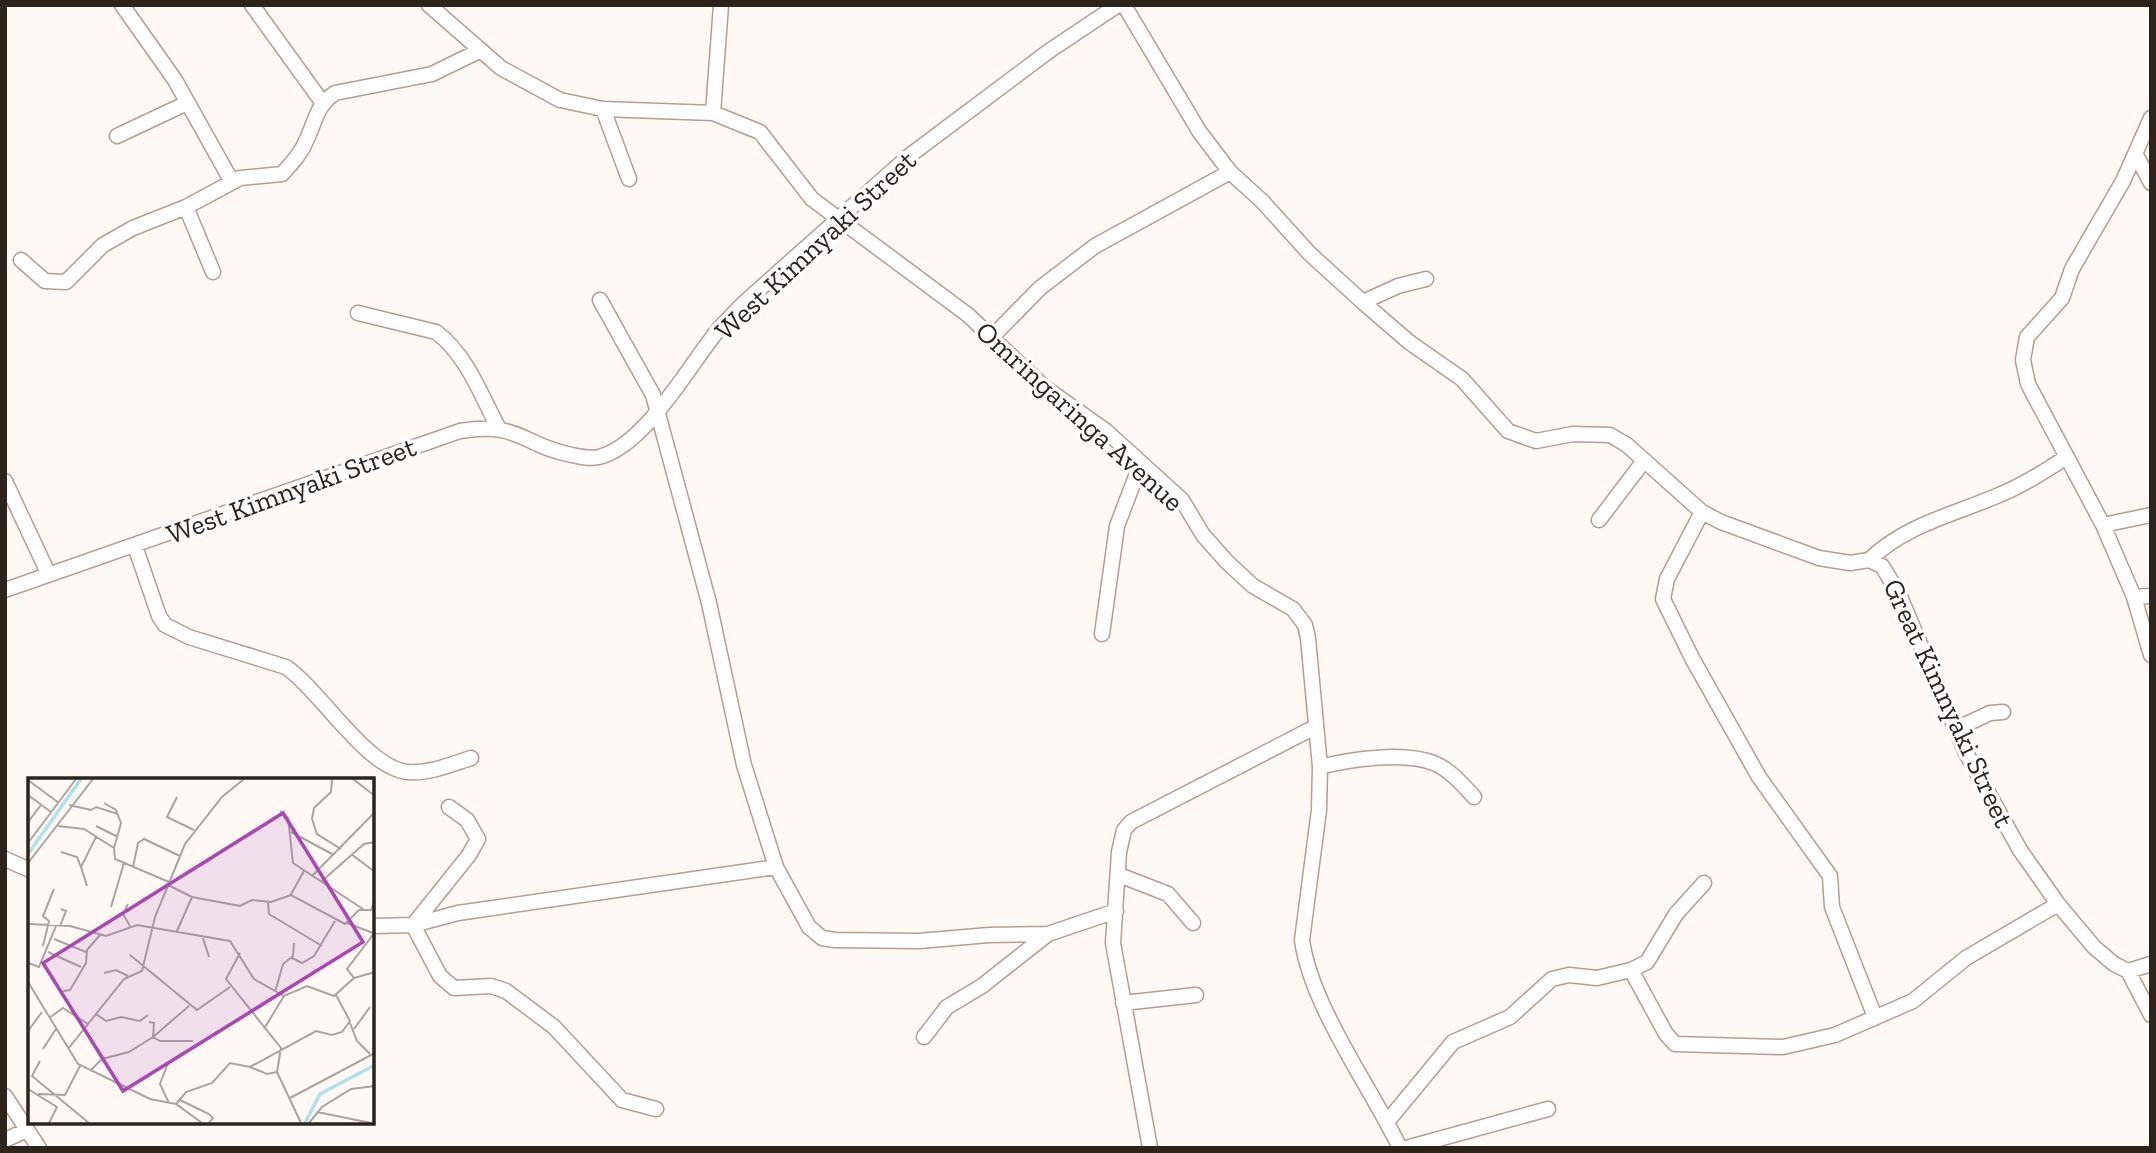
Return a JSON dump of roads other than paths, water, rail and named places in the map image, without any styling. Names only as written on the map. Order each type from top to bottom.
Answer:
[{"type":"street","points":[[122,5],[187,103],[232,182]]},
{"type":"street","points":[[252,5],[322,102]]},
{"type":"street","name":"Omringaringa Avenue","points":[[429,5],[479,51],[518,79],[560,100],[603,109],[713,113],[760,132],[800,186],[839,220],[993,336],[1044,387],[1095,422],[1182,500],[1203,535],[1227,562],[1254,586],[1299,616],[1308,638],[1320,767],[1317,831],[1303,940],[1304,955],[1330,1015],[1400,1148]]},
{"type":"street","points":[[713,113],[721,5]]},
{"type":"street","name":"West Kimnyaki Street","points":[[5,590],[444,436],[498,427],[567,455],[599,457],[628,440],[658,412],[720,328],[909,156],[1049,51],[1118,5]]},
{"type":"street","name":"Great Kimnyaki Street","points":[[1124,5],[1199,131],[1230,172],[1262,201],[1310,254],[1363,302],[1409,342],[1462,379],[1507,431],[1536,441],[1573,434],[1610,435],[1627,444],[1643,462],[1702,512],[1819,558],[1850,563],[1870,560],[1882,566],[1889,575],[1956,729],[1996,810],[2058,904],[2094,947],[2114,964],[2128,971]]},
{"type":"street","points":[[21,260],[45,281],[66,282],[103,245],[154,219],[186,207],[246,176],[269,177],[282,174],[307,140],[314,116],[322,102],[348,89],[432,74],[479,51]]},
{"type":"street","points":[[117,136],[187,103]]},
{"type":"street","points":[[603,109],[629,179]]},
{"type":"street","points":[[2151,118],[2136,155],[2072,269],[2062,298],[2031,329],[2024,346],[2028,384],[2103,525],[2134,597],[2151,655]]},
{"type":"street","points":[[2136,155],[2151,183]]},
{"type":"street","points":[[993,336],[1040,288],[1095,246],[1230,172]]},
{"type":"street","points":[[186,207],[213,272]]},
{"type":"street","points":[[1363,302],[1398,286],[1426,279]]},
{"type":"street","points":[[600,300],[649,383],[709,603],[744,765],[776,867],[809,927],[822,937],[862,942],[1048,934],[1116,911]]},
{"type":"street","points":[[358,313],[436,332],[446,339],[463,361],[498,427]]},
{"type":"street","points":[[1870,560],[1885,545],[1922,524],[1999,495],[2066,458]]},
{"type":"street","points":[[1599,520],[1643,462]]},
{"type":"street","points":[[1102,634],[1117,526],[1141,463]]},
{"type":"street","points":[[5,481],[48,573]]},
{"type":"street","points":[[1702,512],[1667,579],[1663,599],[1692,658],[1748,758],[1829,876],[1832,907],[1875,1017]]},
{"type":"street","points":[[2103,525],[2151,515]]},
{"type":"street","points":[[135,546],[159,616],[175,632],[286,667],[299,676],[340,723],[394,769],[407,772],[424,771],[471,758]]},
{"type":"street","points":[[2134,597],[2151,596]]},
{"type":"street","points":[[1956,729],[1990,712],[2003,712]]},
{"type":"street","points":[[1150,1148],[1113,943],[1121,839],[1130,822],[1315,727]]},
{"type":"street","points":[[1320,767],[1366,758],[1422,761],[1448,771],[1474,797]]},
{"type":"street","points":[[413,925],[478,842],[474,827],[449,807]]},
{"type":"street","points":[[5,859],[28,869]]},
{"type":"street","points":[[374,926],[413,925],[458,913],[776,867]]},
{"type":"street","points":[[1119,875],[1168,894],[1194,923]]},
{"type":"street","points":[[1387,1122],[1453,1042],[1510,1017],[1552,979],[1569,975],[1597,978],[1630,970],[1647,962],[1676,914],[1704,883]]},
{"type":"street","points":[[1630,970],[1666,1034],[1682,1046],[1783,1047],[1818,1041],[1913,1001],[1966,958],[2058,904]]},
{"type":"street","points":[[413,925],[447,983],[463,989],[491,986],[506,991],[554,1027],[622,1100],[656,1109]]},
{"type":"street","points":[[924,1037],[947,1007],[982,986],[1048,934]]},
{"type":"street","points":[[2151,964],[2128,971],[2151,1015]]},
{"type":"street","points":[[1123,1003],[1196,995]]},
{"type":"street","points":[[5,1096],[39,1148]]},
{"type":"street","points":[[1406,1148],[1548,1109]]},
{"type":"street","points":[[5,1140],[27,1130]]}]
